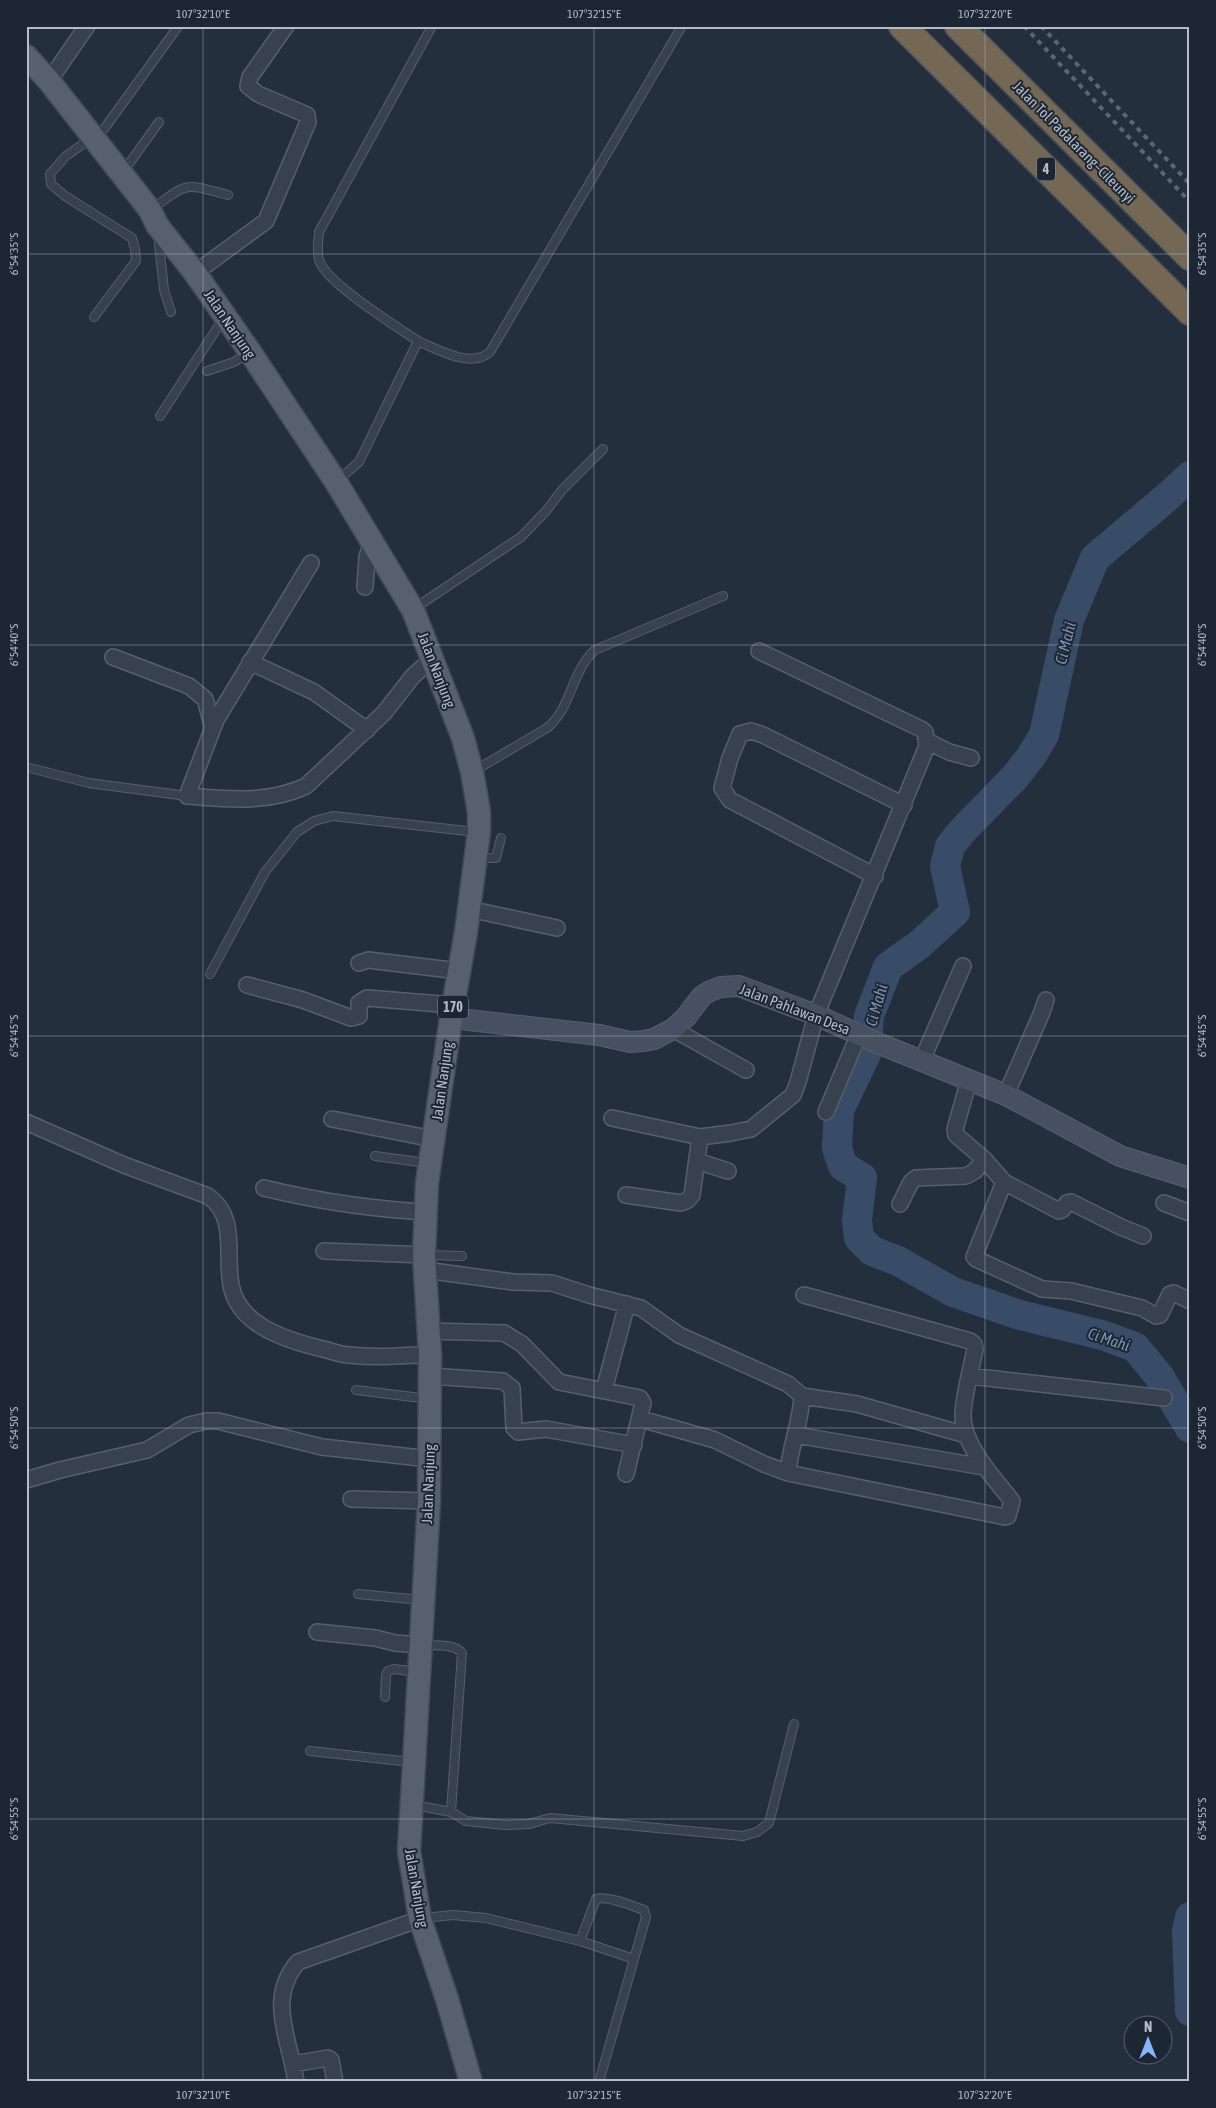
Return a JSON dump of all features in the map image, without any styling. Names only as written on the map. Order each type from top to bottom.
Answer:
[{"type":"highway","name":"4","points":[[902,26],[1190,312]]},
{"type":"highway","name":"Jalan Tol Padalarang–Cileunyi","points":[[958,26],[1190,258]]},
{"type":"main road","name":"Jalan Nanjung","points":[[26,56],[49,81],[122,174],[195,273],[336,482],[413,610],[463,738],[472,772],[479,812],[479,832],[469,909],[429,1163],[426,1212],[425,1263],[430,1365],[429,1501],[410,1805],[409,1851],[420,1919],[447,1999],[471,2082]]},
{"type":"main road","name":"Jalan Pahlawan Desa","points":[[452,1012],[598,1035],[630,1042],[654,1039],[673,1029],[686,1017],[702,996],[715,989],[730,985],[746,988],[816,1015],[1006,1095],[1120,1156],[1190,1178]]},
{"type":"street","points":[[49,81],[87,26]]},
{"type":"street","points":[[195,273],[266,221],[308,122],[307,116],[258,94],[248,86],[250,78],[286,26]]},
{"type":"street","points":[[365,587],[367,557],[372,541]]},
{"type":"street","points":[[311,563],[250,662],[213,728],[186,796],[262,799],[296,791],[306,786],[384,713],[413,676],[432,658]]},
{"type":"street","points":[[612,1118],[700,1137],[751,1129],[793,1095],[816,1015],[875,876],[927,746],[925,732],[921,729],[759,651]]},
{"type":"street","points":[[113,657],[188,686],[205,699],[213,728]]},
{"type":"street","points":[[250,662],[314,692],[367,730]]},
{"type":"street","points":[[875,876],[730,800],[722,788],[730,758],[740,734],[751,731],[763,735],[904,805]]},
{"type":"street","points":[[927,740],[949,752],[971,758]]},
{"type":"street","points":[[469,909],[557,928]]},
{"type":"street","points":[[360,963],[368,960],[459,971]]},
{"type":"street","points":[[922,1060],[963,966]]},
{"type":"street","points":[[247,985],[303,1000],[351,1018],[359,1016],[359,1003],[367,998],[452,1012]]},
{"type":"street","points":[[1006,1095],[1046,1000]]},
{"type":"street","points":[[673,1029],[746,1070]]},
{"type":"street","points":[[826,1112],[866,1037]]},
{"type":"street","points":[[969,1080],[955,1131],[956,1135],[984,1159],[1004,1182],[1059,1211],[1067,1203],[1071,1202],[1121,1228],[1143,1236]]},
{"type":"street","points":[[332,1119],[433,1139]]},
{"type":"street","points":[[26,1122],[124,1165],[208,1196],[217,1202],[224,1212],[227,1223],[230,1281],[234,1293],[244,1311],[263,1327],[300,1344],[348,1355],[396,1357],[503,1380],[512,1388],[514,1428],[518,1432],[546,1429],[634,1445]]},
{"type":"street","points":[[626,1195],[681,1203],[688,1200],[692,1195],[700,1137]]},
{"type":"street","points":[[900,1204],[911,1182],[916,1178],[966,1176],[975,1171],[984,1159]]},
{"type":"street","points":[[697,1161],[728,1171]]},
{"type":"street","points":[[1004,1182],[974,1257],[976,1259],[1042,1290],[1071,1291],[1142,1308],[1156,1316],[1160,1315],[1170,1294],[1174,1293],[1190,1301]]},
{"type":"street","points":[[264,1188],[368,1208],[426,1212]]},
{"type":"street","points":[[1164,1203],[1190,1213]]},
{"type":"street","points":[[324,1251],[425,1263],[513,1282],[552,1283],[589,1295],[641,1308],[679,1335],[788,1384],[802,1396],[857,1404],[902,1415],[966,1435]]},
{"type":"street","points":[[641,1419],[715,1440],[764,1464],[788,1473],[1005,1517],[1008,1516],[1012,1501],[984,1467],[966,1435],[963,1415],[975,1349],[974,1344],[970,1341],[804,1294]]},
{"type":"street","points":[[604,1390],[627,1304]]},
{"type":"street","points":[[429,1331],[504,1333],[522,1344],[559,1382],[640,1398],[643,1403],[641,1419],[626,1474]]},
{"type":"street","points":[[970,1376],[1164,1398]]},
{"type":"street","points":[[788,1473],[801,1418],[802,1396]]},
{"type":"street","points":[[26,1480],[60,1470],[147,1450],[189,1425],[206,1420],[218,1420],[322,1447],[430,1459]]},
{"type":"street","points":[[796,1435],[984,1467]]},
{"type":"street","points":[[351,1499],[429,1501]]},
{"type":"street","points":[[317,1632],[421,1645]]},
{"type":"street","points":[[296,2082],[280,2009],[281,1996],[293,1967],[298,1962],[332,1948],[420,1919]]},
{"type":"street","points":[[293,2064],[328,2058],[331,2060],[335,2082]]},
{"type":"lane","points":[[432,26],[319,232],[319,261],[330,276],[350,294],[418,341],[459,357],[478,358],[490,352],[682,26]]},
{"type":"lane","points":[[94,317],[136,261],[132,238],[65,196],[51,184],[49,180],[50,174],[61,161],[104,129],[177,28]]},
{"type":"lane","points":[[122,174],[159,122]]},
{"type":"lane","points":[[170,312],[164,290],[154,218],[180,188],[191,185],[228,195]]},
{"type":"lane","points":[[160,416],[225,315]]},
{"type":"lane","points":[[336,482],[359,462],[418,341]]},
{"type":"lane","points":[[206,371],[234,362],[250,352]]},
{"type":"lane","points":[[413,610],[521,537],[546,511],[562,490],[603,449]]},
{"type":"lane","points":[[472,772],[547,728],[557,720],[585,658],[595,650],[723,596]]},
{"type":"lane","points":[[26,767],[88,783],[186,796]]},
{"type":"lane","points":[[210,974],[265,872],[297,832],[314,821],[333,816],[479,832]]},
{"type":"lane","points":[[476,858],[496,858],[500,838]]},
{"type":"lane","points":[[375,1156],[429,1163]]},
{"type":"lane","points":[[425,1263],[462,1256]]},
{"type":"lane","points":[[356,1390],[430,1399]]},
{"type":"lane","points":[[358,1594],[424,1600]]},
{"type":"lane","points":[[421,1645],[447,1646],[457,1648],[462,1653],[451,1812]]},
{"type":"lane","points":[[385,1697],[386,1675],[388,1671],[394,1669],[419,1672]]},
{"type":"lane","points":[[410,1805],[451,1812],[466,1821],[505,1825],[529,1824],[550,1818],[743,1836],[757,1832],[769,1823],[794,1724]]},
{"type":"lane","points":[[310,1751],[413,1762]]},
{"type":"lane","points":[[580,1941],[596,1899],[604,1898],[644,1910],[646,1917],[600,2082]]},
{"type":"lane","points":[[420,1919],[453,1915],[486,1918],[580,1941],[634,1959]]},
{"type":"waterway","name":"Ci Mahi","points":[[1190,476],[1095,558],[1069,620],[1044,735],[1030,758],[1014,778],[950,846],[945,866],[955,912],[920,944],[888,967],[869,1016],[866,1054],[839,1110],[837,1148],[843,1166],[862,1178],[857,1220],[859,1238],[872,1251],[898,1261],[953,1292],[1020,1315],[1102,1335],[1135,1347],[1159,1376],[1190,1428]]},
{"type":"waterway","name":"Ci Mahi","points":[[1190,1917],[1187,1931],[1190,2011]]},
{"type":"railway","points":[[1024,26],[1190,202]]},
{"type":"railway","points":[[1041,26],[1190,184]]}]
